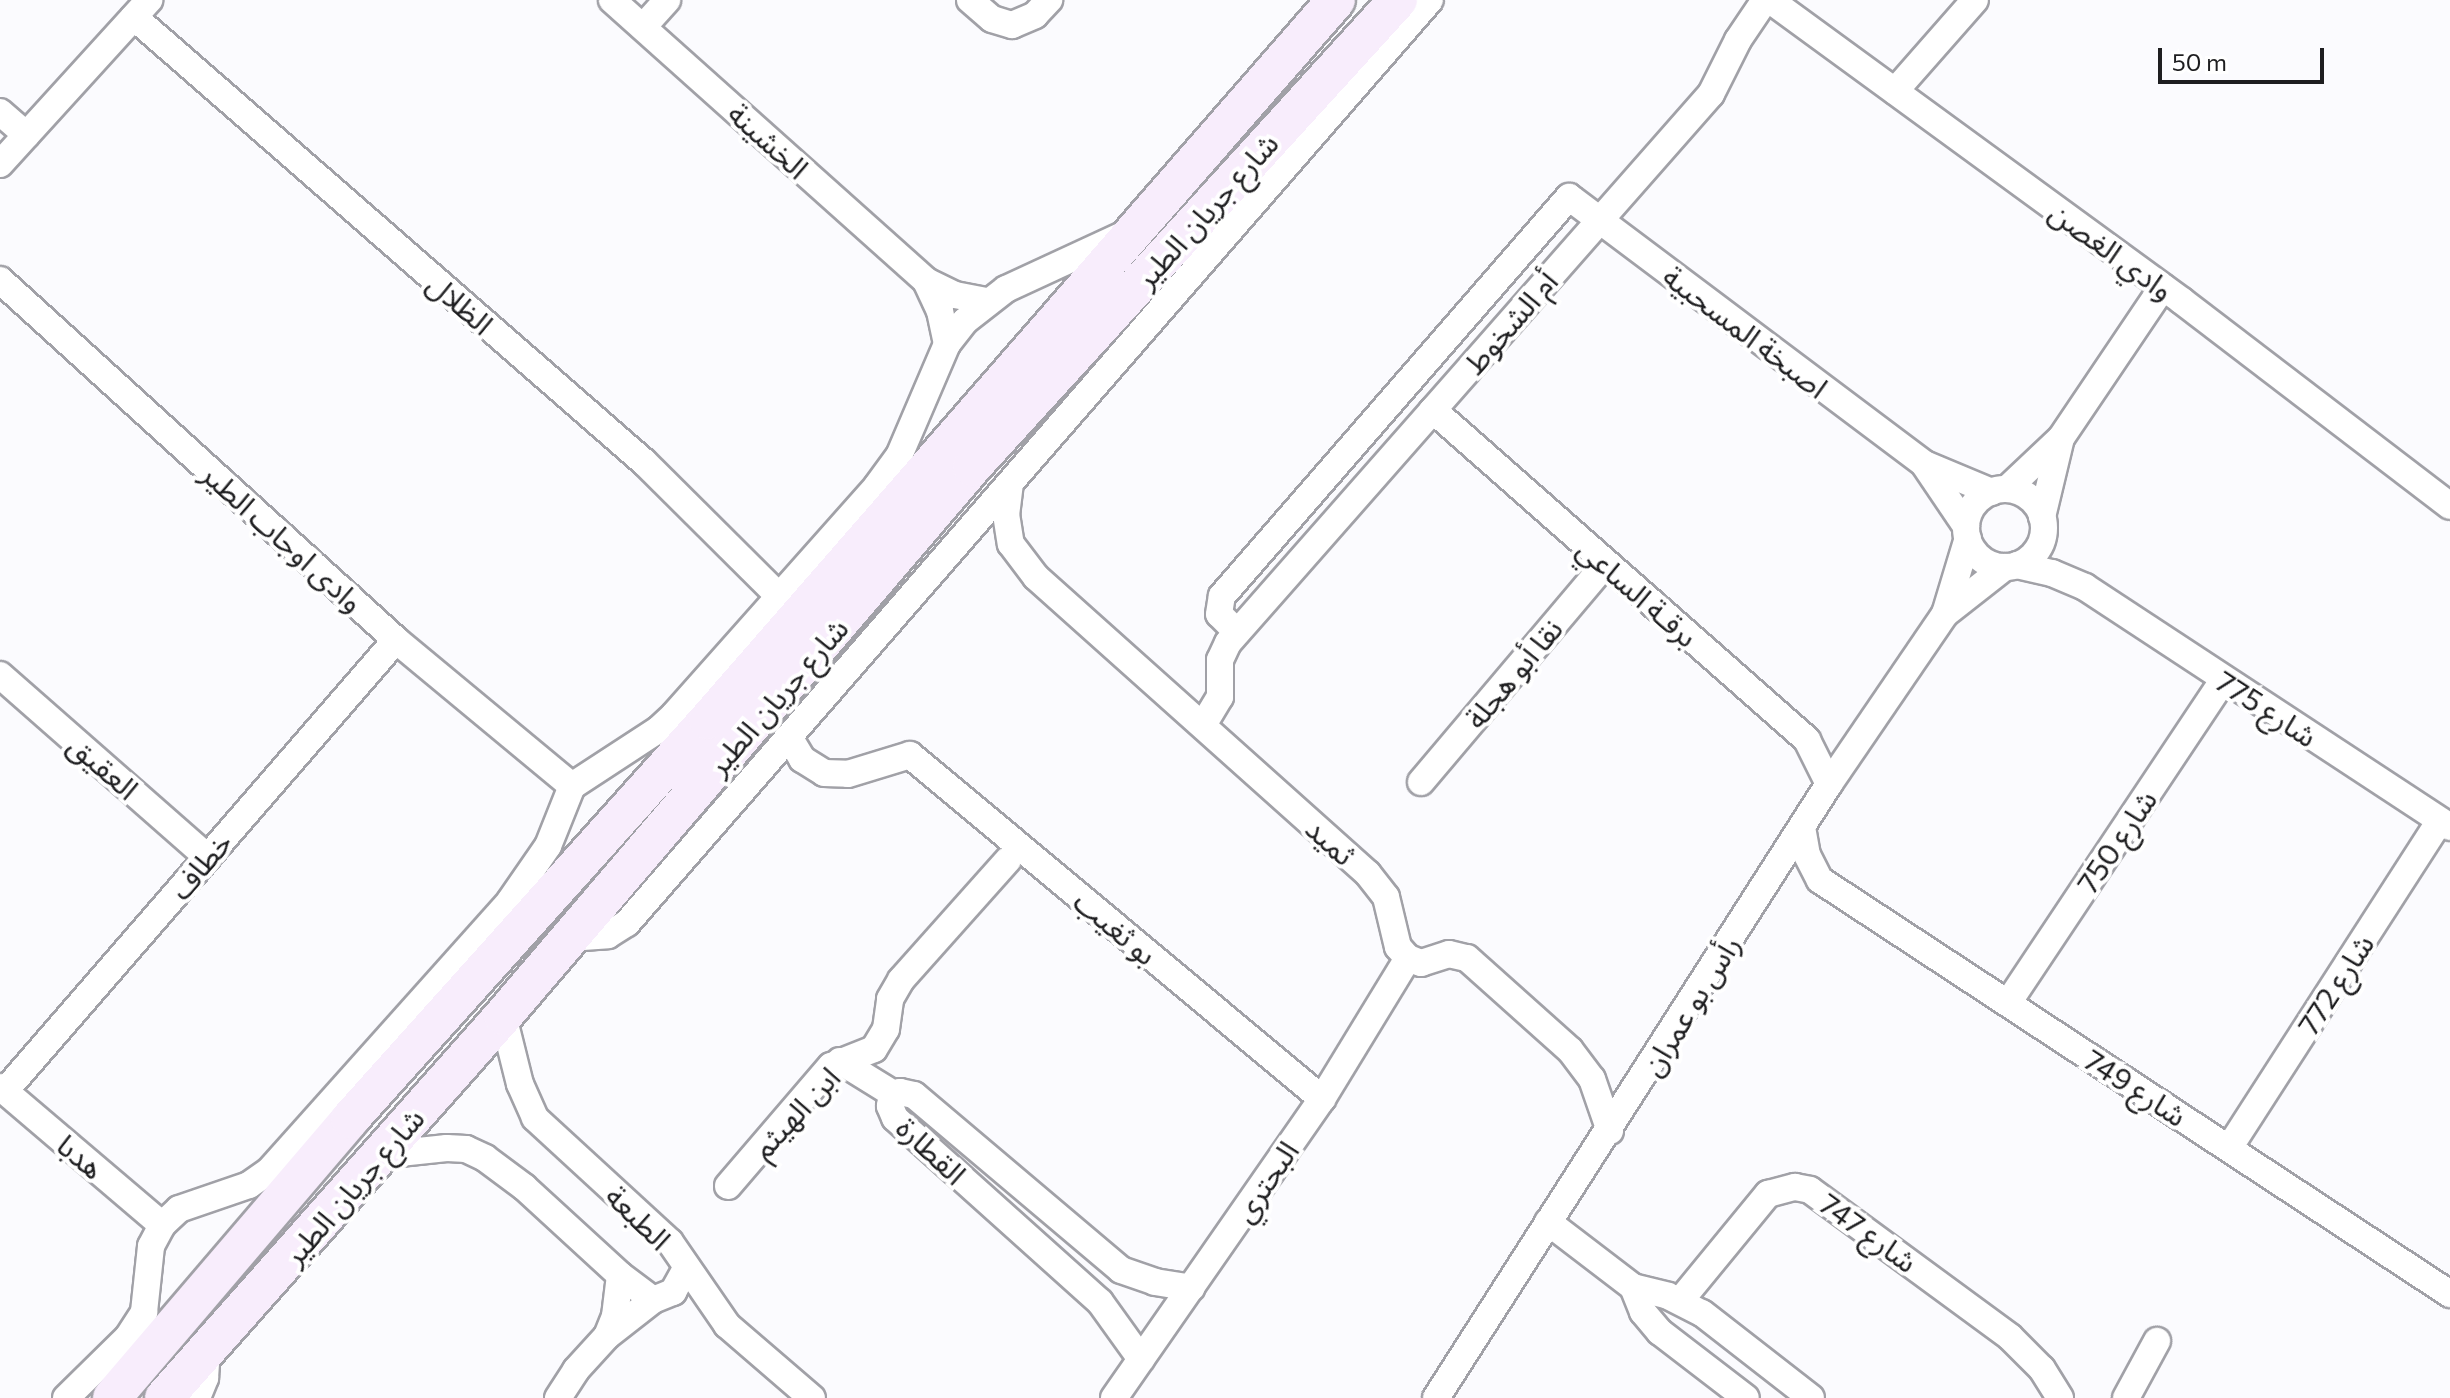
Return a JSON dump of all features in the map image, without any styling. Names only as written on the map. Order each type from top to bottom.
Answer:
[{"type":"street","name":"الخشينة","points":[[612,0],[926,281],[955,295],[987,301]]},
{"type":"street","points":[[643,27],[667,0]]},
{"type":"street","points":[[970,0],[992,19],[1012,25],[1035,15],[1049,0]]},
{"type":"street","name":"شارع جريان الطير","points":[[66,1398],[127,1358],[415,1046],[1141,227],[1312,15],[1336,0]]},
{"type":"street","name":"شارع جريان الطير","points":[[164,1398],[503,1016],[972,467],[1282,149],[1398,0]]},
{"type":"street","points":[[569,938],[608,935],[627,923],[1010,483],[1282,149],[1430,0]]},
{"type":"street","name":"وادي الغصن","points":[[1768,0],[2163,287],[2450,506]]},
{"type":"street","name":"أم الشخوط","points":[[1203,725],[1220,697],[1219,670],[1223,651],[1237,632],[1718,85],[1738,40],[1768,0]]},
{"type":"street","points":[[1895,91],[1975,0]]},
{"type":"street","points":[[0,164],[141,8]]},
{"type":"street","name":"الظلال","points":[[141,8],[644,462],[781,598]]},
{"type":"street","points":[[0,112],[26,135]]},
{"type":"street","name":"أم الشخوط","points":[[1237,632],[1219,614],[1219,601],[1569,197]]},
{"type":"street","name":"اصبخة المسحبية","points":[[1569,197],[1924,464],[1999,490]]},
{"type":"street","name":"شارع جريان الطير","points":[[572,786],[659,729],[781,598],[890,471],[947,344],[987,301],[1030,277],[1141,227]]},
{"type":"street","name":"وادى اوجاب الطير","points":[[0,280],[396,640],[572,786]]},
{"type":"street","name":"الخشينة","points":[[926,281],[940,311],[947,344]]},
{"type":"street","points":[[2061,438],[2043,520],[2042,540],[2036,551],[2011,566],[1978,555],[1967,532],[1974,505],[1999,490],[2061,438],[2163,287]]},
{"type":"street","name":"برقـة الساعي","points":[[1433,410],[1807,740],[1829,784]]},
{"type":"street","points":[[1353,447],[1379,471]]},
{"type":"street","name":"اصبخة المسحبية","points":[[1924,464],[1967,532]]},
{"type":"street","points":[[963,536],[983,535],[1011,544],[1006,514],[1010,483]]},
{"type":"street","points":[[1999,490],[2029,498],[2043,520]]},
{"type":"street","name":"شارع 775","points":[[2043,520],[2085,587]]},
{"type":"street","name":"رأس بو عمران","points":[[1436,1398],[1610,1131],[1829,784],[1945,614],[1967,532]]},
{"type":"street","name":"ثميد","points":[[1011,544],[1036,577],[1376,882],[1386,897],[1398,947],[1408,958]]},
{"type":"street","points":[[1252,562],[1278,583]]},
{"type":"street","name":"نقا أبو هجلة","points":[[1421,782],[1605,564]]},
{"type":"street","name":"شارع 775","points":[[2011,566],[2052,573],[2085,587],[2445,824]]},
{"type":"street","name":"رأس بو عمران","points":[[1945,614],[2011,566]]},
{"type":"street","name":"خطاف","points":[[2,1089],[396,640]]},
{"type":"street","name":"العقيق","points":[[0,675],[207,857]]},
{"type":"street","name":"شارع 750","points":[[2008,1003],[2224,679]]},
{"type":"street","name":"بو ثغيب","points":[[789,737],[802,759],[824,773],[848,774],[910,755],[1322,1099]]},
{"type":"street","points":[[162,1225],[179,1209],[249,1185],[269,1171],[510,901],[548,846],[572,786]]},
{"type":"street","name":"شارع 772","points":[[2229,1148],[2445,824]]},
{"type":"street","points":[[1762,891],[1790,881],[1820,880],[1807,855],[1802,827]]},
{"type":"street","name":"ابن الهيثم","points":[[728,1186],[831,1066],[861,1057],[874,1049],[886,1029],[890,999],[901,980],[1008,860]]},
{"type":"street","name":"شارع 749","points":[[1820,880],[2229,1148],[2446,1283]]},
{"type":"street","points":[[1408,958],[1421,963],[1455,954],[1471,961],[1584,1066],[1610,1131]]},
{"type":"street","name":"البحتري","points":[[1114,1398],[1322,1099],[1408,958]]},
{"type":"street","name":"الطبعة","points":[[503,1016],[520,1084],[535,1118],[670,1242],[727,1325],[812,1398]]},
{"type":"street","points":[[415,1046],[449,1077]]},
{"type":"street","points":[[840,1061],[895,1095]]},
{"type":"street","name":"هدبا","points":[[2,1089],[162,1225]]},
{"type":"street","name":"القطارة","points":[[1141,1359],[1100,1302],[895,1118],[890,1106],[895,1095],[905,1092],[914,1095],[1121,1270],[1155,1282],[1192,1288]]},
{"type":"street","name":"الطبعة","points":[[381,1155],[447,1148],[466,1149],[485,1158],[524,1187],[620,1275],[653,1300]]},
{"type":"street","name":"شارع 747","points":[[1680,1301],[1757,1204],[1781,1188],[1810,1190],[2010,1337],[2042,1369],[2060,1398]]},
{"type":"street","points":[[1548,1222],[1633,1287],[1680,1301],[1702,1313],[1811,1398]]},
{"type":"street","name":"شارع جريان الطير","points":[[112,1398],[144,1312],[151,1246],[162,1225]]},
{"type":"street","points":[[558,1398],[576,1370],[607,1336],[653,1300],[673,1292],[686,1269]]},
{"type":"street","points":[[607,1336],[615,1316],[620,1275]]},
{"type":"street","points":[[1633,1287],[1643,1312],[1660,1332],[1746,1398]]},
{"type":"street","points":[[2126,1398],[2157,1341]]},
{"type":"street","points":[[197,1398],[205,1378],[207,1351]]}]
